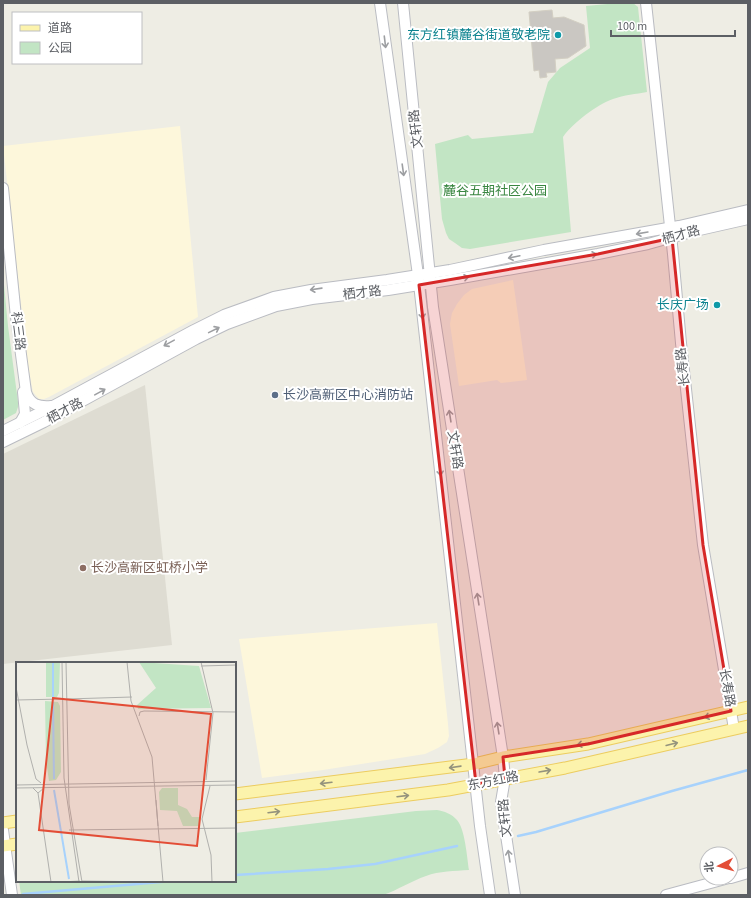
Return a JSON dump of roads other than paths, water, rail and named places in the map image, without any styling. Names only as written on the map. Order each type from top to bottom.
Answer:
[{"type":"main road","name":"文轩路","points":[[380,3],[418,280],[490,895]]},
{"type":"main road","name":"文轩路","points":[[403,3],[433,307],[503,757],[505,778],[501,802],[515,895]]},
{"type":"main road","name":"长寿路","points":[[646,3],[673,232]]},
{"type":"main road","name":"长寿路","points":[[650,3],[684,343],[707,545],[733,710],[741,728]]},
{"type":"main road","name":"科三路","points":[[3,188],[16,317],[26,392],[30,400],[36,405],[53,406]]},
{"type":"main road","name":"栖才路","points":[[673,232],[748,210]]},
{"type":"main road","name":"科三路","points":[[3,215],[13,318],[25,404],[25,414],[20,423]]},
{"type":"main road","name":"栖才路","points":[[3,442],[68,409],[196,339],[227,324],[260,311],[312,299],[431,278],[544,250],[673,232],[748,219]]},
{"type":"main road","name":"栖才路","points":[[3,431],[53,406],[194,330],[224,315],[258,302],[296,292],[418,280]]},
{"type":"main road","name":"东方红路","points":[[236,794],[474,764],[503,757],[588,744],[748,707]]},
{"type":"main road","name":"东方红路","points":[[236,817],[448,790],[505,778],[565,768],[741,728]]},
{"type":"main road","points":[[3,823],[16,821]]},
{"type":"main road","points":[[3,830],[12,895]]},
{"type":"main road","points":[[4,845],[16,844]]},
{"type":"main road","points":[[3,860],[7,895]]},
{"type":"main road","points":[[666,895],[700,886]]},
{"type":"waterway","points":[[518,836],[748,770]]},
{"type":"waterway","points":[[236,875],[328,869],[375,864],[457,846]]},
{"type":"waterway","points":[[23,894],[161,882]]},
{"type":"place","name":"东方红镇麓谷街道敬老院","points":[[558,35]]},
{"type":"place","name":"长庆广场","points":[[717,305]]},
{"type":"place","name":"长沙高新区中心消防站","points":[[275,395]]},
{"type":"place","name":"长沙高新区虹桥小学","points":[[83,568]]},
{"type":"park label","name":"麓谷五期社区公园","points":[[495,191]]}]
